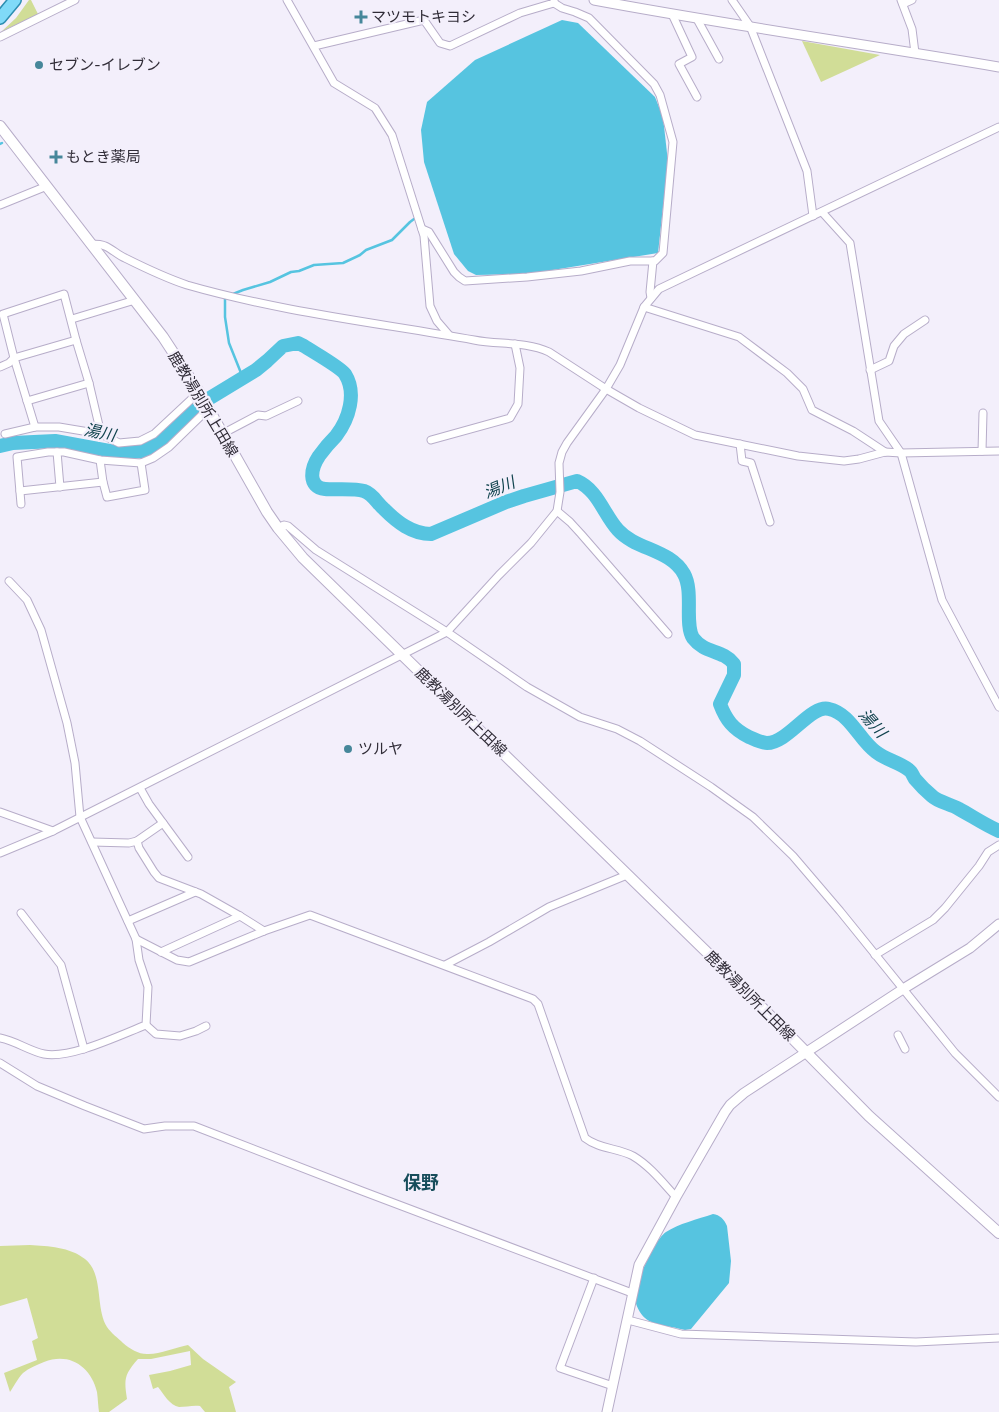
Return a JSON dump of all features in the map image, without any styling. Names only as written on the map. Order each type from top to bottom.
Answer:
[{"type":"main road","points":[[0,18],[16,0]]},
{"type":"main road","name":"鹿教湯別所上田線","points":[[0,126],[163,338],[200,394],[247,478],[278,528],[303,558],[723,968],[869,1116],[999,1233]]},
{"type":"street","points":[[0,37],[75,0]]},
{"type":"street","points":[[287,0],[334,83],[375,108],[395,142],[424,236],[430,306],[437,321],[450,335]]},
{"type":"street","points":[[594,0],[623,3],[697,19],[999,67]]},
{"type":"street","points":[[732,0],[750,26],[807,171],[813,216]]},
{"type":"street","points":[[912,0],[902,2],[912,30],[915,53]]},
{"type":"street","points":[[314,46],[424,20],[440,43],[450,46],[520,13],[554,2],[562,8],[590,18],[654,84],[660,95],[673,142],[663,253],[655,261],[630,261],[581,271],[527,277],[465,280],[454,272],[429,232],[422,229]]},
{"type":"street","points":[[672,14],[692,57],[679,64],[697,97]]},
{"type":"street","points":[[697,19],[719,59]]},
{"type":"street","points":[[0,853],[53,831],[140,788],[447,632],[531,543],[557,511],[562,452],[606,389],[623,358],[644,307],[659,289],[999,127]]},
{"type":"street","points":[[0,205],[46,186]]},
{"type":"street","points":[[822,212],[850,243],[879,421],[901,453],[942,600],[999,707]]},
{"type":"street","points":[[90,244],[104,245],[120,256],[186,284],[303,312],[450,335],[476,341],[530,345],[548,352],[639,408],[695,435],[798,456],[844,461],[886,452],[999,451]]},
{"type":"street","points":[[651,298],[653,261]]},
{"type":"street","points":[[35,427],[3,314],[64,294],[101,434]]},
{"type":"street","points":[[72,319],[135,300]]},
{"type":"street","points":[[644,307],[739,336],[787,373],[803,389],[812,410],[853,431],[886,452]]},
{"type":"street","points":[[870,370],[889,361],[894,346],[904,334],[925,320]]},
{"type":"street","points":[[0,367],[9,363],[14,358],[76,340]]},
{"type":"street","points":[[431,440],[510,418],[518,404],[520,368],[515,344]]},
{"type":"street","points":[[27,401],[89,383]]},
{"type":"street","points":[[5,434],[35,427],[59,427],[101,434],[119,442],[140,441],[154,434],[200,394]]},
{"type":"street","points":[[222,434],[258,415],[266,416],[298,401]]},
{"type":"street","points":[[21,504],[18,457],[48,452],[64,452],[100,460],[141,463],[153,458],[169,447],[207,408]]},
{"type":"street","points":[[982,452],[983,413]]},
{"type":"street","points":[[740,444],[742,462],[751,463],[770,522]]},
{"type":"street","points":[[57,452],[60,487]]},
{"type":"street","points":[[100,460],[107,497],[145,490],[141,463]]},
{"type":"street","points":[[20,491],[103,482]]},
{"type":"street","points":[[557,511],[581,534],[668,634]]},
{"type":"street","points":[[278,528],[284,525],[288,526],[316,550],[447,632],[527,687],[580,718],[627,734],[640,741],[753,817],[793,856],[955,1053],[999,1097]]},
{"type":"street","points":[[9,581],[27,600],[41,630],[67,723],[75,763],[80,817],[136,939],[139,960],[148,987],[146,1025]]},
{"type":"street","points":[[140,788],[149,804],[188,857]]},
{"type":"street","points":[[0,812],[53,831]]},
{"type":"street","points":[[92,842],[129,843],[137,841],[163,823]]},
{"type":"street","points":[[137,841],[139,848],[159,878],[195,892],[264,931]]},
{"type":"street","points":[[875,955],[933,920],[957,894],[988,852],[999,845]]},
{"type":"street","points":[[445,965],[549,907],[627,875]]},
{"type":"street","points":[[128,921],[195,892]]},
{"type":"street","points":[[21,913],[61,965],[84,1048]]},
{"type":"street","points":[[136,939],[177,960],[189,962],[264,931],[310,915],[533,998],[538,1004],[586,1138],[592,1143],[632,1156],[648,1167],[676,1197]]},
{"type":"street","points":[[161,952],[240,916]]},
{"type":"street","points":[[608,1412],[639,1265],[730,1105],[744,1093],[806,1052],[970,948],[999,924]]},
{"type":"street","points":[[0,1038],[44,1054],[58,1055],[84,1048],[146,1025]]},
{"type":"street","points":[[146,1025],[156,1034],[180,1036],[206,1026]]},
{"type":"street","points":[[898,1035],[905,1048]]},
{"type":"street","points":[[0,1063],[37,1086],[144,1129],[165,1126],[194,1126],[632,1293]]},
{"type":"street","points":[[594,1278],[560,1368],[613,1386]]},
{"type":"street","points":[[628,1320],[682,1334],[916,1342],[999,1338]]},
{"type":"green space","points":[[29,0],[31,0],[38,14],[1,32],[16,18]]},
{"type":"green space","points":[[802,41],[880,55],[821,82]]},
{"type":"green space","points":[[30,1245],[66,1250],[85,1259],[95,1273],[103,1319],[107,1327],[128,1347],[144,1354],[188,1345],[203,1359],[236,1382],[229,1387],[236,1412],[205,1412],[200,1406],[179,1407],[170,1402],[158,1387],[153,1389],[149,1375],[191,1365],[190,1351],[151,1359],[138,1359],[126,1378],[127,1399],[109,1412],[99,1412],[97,1392],[90,1375],[78,1364],[62,1359],[53,1359],[25,1371],[10,1392],[4,1373],[37,1360],[32,1341],[38,1338],[27,1298],[0,1306],[0,1246]]},
{"type":"water","points":[[562,20],[578,23],[655,97],[663,117],[668,162],[658,253],[528,274],[476,275],[468,271],[454,254],[424,162],[421,130],[427,102],[475,60]]},
{"type":"water","points":[[713,1214],[722,1218],[727,1226],[731,1261],[729,1283],[691,1329],[685,1330],[648,1320],[640,1311],[635,1298],[642,1273],[656,1244],[671,1229]]},
{"type":"waterway","points":[[233,294],[314,265],[343,263],[366,250],[392,240],[414,219]]},
{"type":"waterway","points":[[228,297],[225,298],[225,317],[229,343],[243,378]]},
{"type":"waterway","name":"湯川","points":[[0,446],[13,443],[55,441],[120,453],[142,451],[161,442],[200,404],[256,370],[283,346],[298,343],[342,371],[349,381],[351,397],[345,422],[319,456],[314,466],[313,481],[319,488],[364,491],[370,494],[400,523],[411,530],[431,534],[506,502],[577,481],[590,490],[613,524],[625,537],[670,559],[684,574],[688,590],[689,625],[693,638],[703,647],[724,656],[734,664],[734,675],[720,704],[734,727],[749,737],[767,743],[783,737],[815,712],[822,709],[837,712],[849,722],[870,747],[880,755],[909,770],[915,779],[935,798],[956,807],[999,831]]},
{"type":"place","name":"マツモトキヨシ","points":[[361,17]]},
{"type":"place","name":"セブン-イレブン","points":[[39,65]]},
{"type":"place","name":"もとき薬局","points":[[56,157]]},
{"type":"place","name":"ツルヤ","points":[[348,749]]},
{"type":"district","name":"保野","points":[[421,1183]]}]
